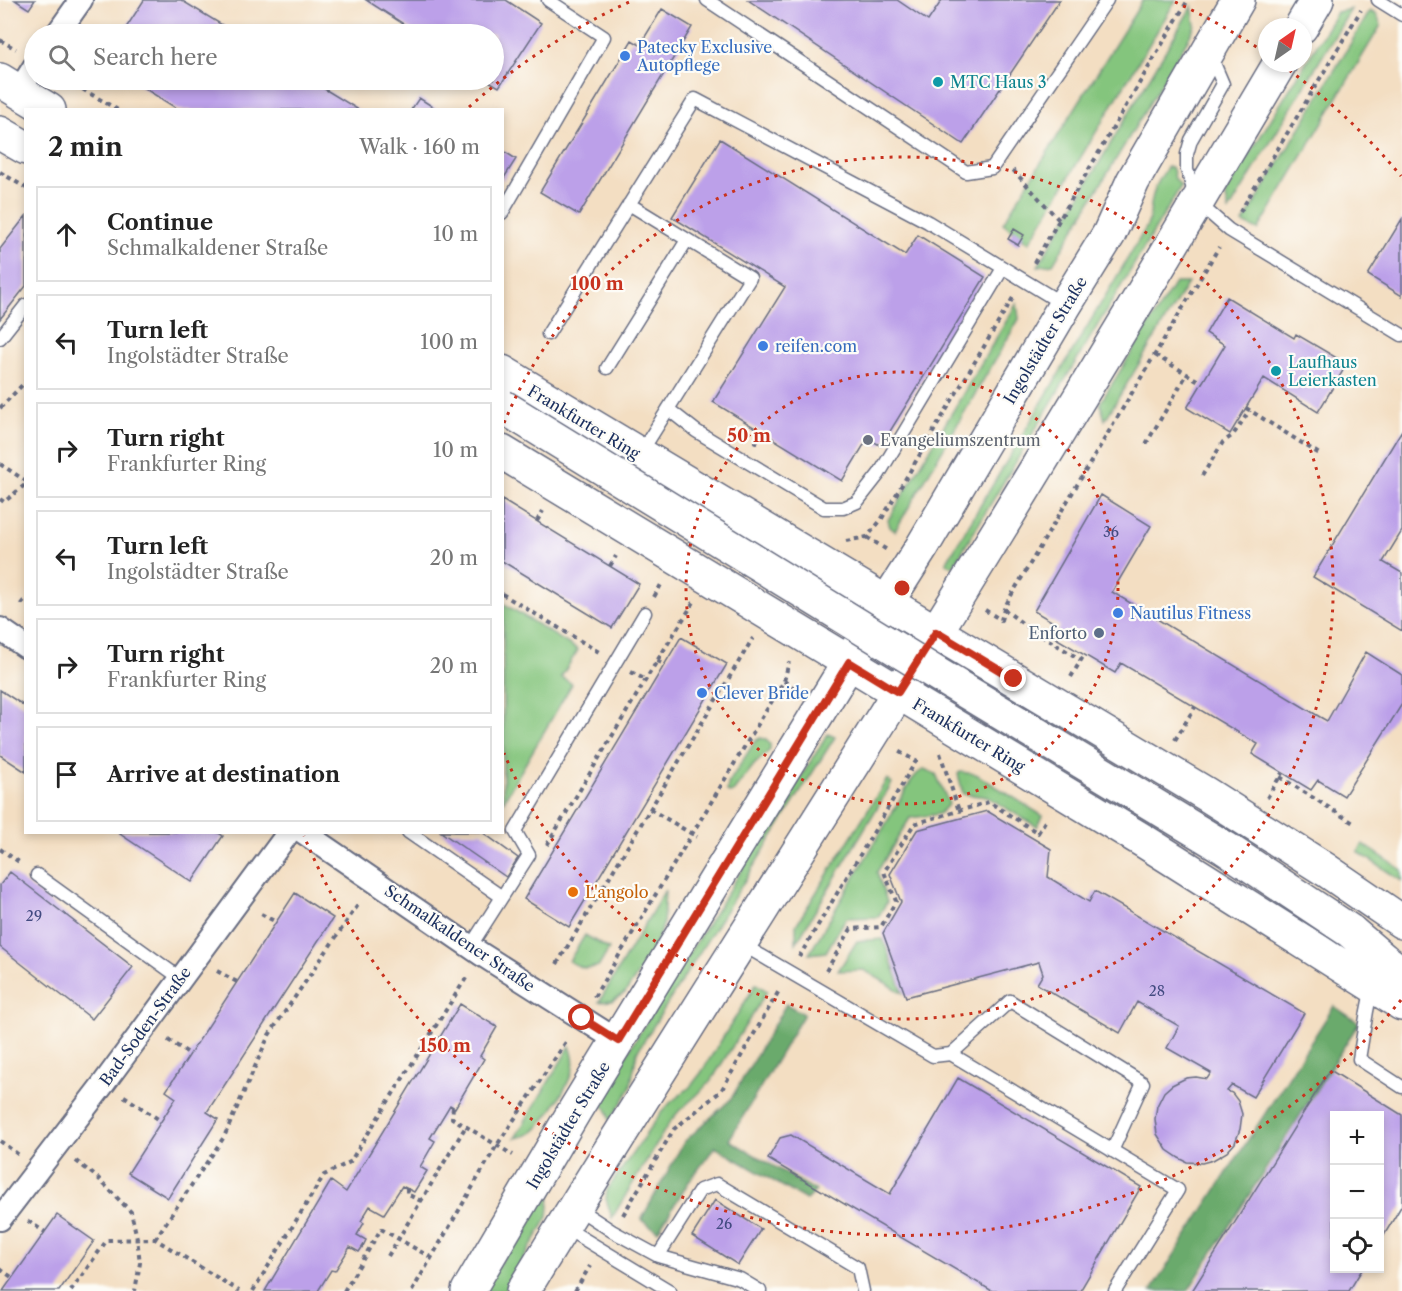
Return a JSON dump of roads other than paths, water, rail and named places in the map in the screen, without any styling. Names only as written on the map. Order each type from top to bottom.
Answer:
[{"type":"main road","name":"Ingolstädter Straße","points":[[468,1291],[575,1110],[849,662],[925,543],[1109,234],[1133,181],[1238,0]]},
{"type":"main road","points":[[523,1291],[1031,479],[1275,72]]},
{"type":"main road","points":[[29,90],[47,108]]},
{"type":"main road","points":[[0,133],[24,147]]},
{"type":"main road","name":"Frankfurter Ring","points":[[504,373],[936,632],[1065,696],[1196,788],[1306,857],[1402,922]]},
{"type":"main road","name":"Frankfurter Ring","points":[[504,407],[927,668],[1225,848],[1350,931],[1384,960],[1387,979],[1402,1004]]},
{"type":"main road","name":"Frankfurter Ring","points":[[504,453],[1157,849],[1387,979]]},
{"type":"main road","points":[[736,594],[753,576],[766,554],[771,534]]},
{"type":"main road","points":[[1028,771],[1021,748],[1039,716],[1065,696]]},
{"type":"main road","name":"Frankfurter Ring","points":[[1350,931],[1402,956]]},
{"type":"main road","points":[[574,1208],[584,1155],[598,1131],[590,1118],[575,1110]]},
{"type":"street","points":[[64,24],[81,0]]},
{"type":"street","points":[[0,629],[24,646]]},
{"type":"street","name":"Bad-Soden-Straße","points":[[0,1219],[104,1083],[288,834]]},
{"type":"street","name":"Schmalkaldener Straße","points":[[306,834],[475,950],[618,1041]]},
{"type":"lane","points":[[504,210],[604,37],[548,0]]},
{"type":"lane","points":[[707,0],[966,172],[992,168],[1107,0]]},
{"type":"lane","points":[[1378,0],[1402,15]]},
{"type":"lane","points":[[1209,52],[1223,84],[1191,140],[1187,154],[1187,170],[1197,202],[1229,230],[1402,335]]},
{"type":"lane","points":[[548,334],[695,99],[928,222],[1065,305]]},
{"type":"lane","points":[[628,204],[750,278],[639,455]]},
{"type":"lane","points":[[607,368],[687,240]]},
{"type":"lane","points":[[668,409],[696,431],[824,508],[843,508],[857,502],[879,474],[1003,268]]},
{"type":"lane","points":[[0,338],[24,308]]},
{"type":"lane","points":[[475,950],[502,897],[529,855],[515,831],[645,613]]},
{"type":"lane","points":[[411,834],[502,897]]},
{"type":"lane","points":[[37,875],[180,978]]},
{"type":"lane","points":[[740,943],[933,1056],[951,1054],[1010,1001],[1143,1083],[1112,1150]]},
{"type":"lane","points":[[1387,979],[1367,1011],[1359,1059],[1402,1087]]},
{"type":"lane","points":[[951,1054],[1178,1190],[1115,1291]]},
{"type":"lane","points":[[658,1256],[700,1190],[717,1184],[858,1268],[863,1291]]},
{"type":"lane","points":[[574,1208],[658,1256],[740,1280],[760,1291]]},
{"type":"lane","points":[[574,1208],[601,1250],[670,1291]]},
{"type":"place","name":"Patecky Exclusive Autopflege","points":[[625,56]]},
{"type":"place","name":"MTC Haus 3","points":[[938,82]]},
{"type":"place","name":"reifen.com","points":[[763,346]]},
{"type":"place","name":"Laufhaus Leierkasten","points":[[1276,371]]},
{"type":"place","name":"Evangeliumszentrum","points":[[868,440]]},
{"type":"place","name":"Nautilus Fitness","points":[[1118,613]]},
{"type":"place","name":"Enforto","points":[[1099,633]]},
{"type":"place","name":"Clever Bride","points":[[702,693]]},
{"type":"place","name":"L'angolo","points":[[573,892]]}]
